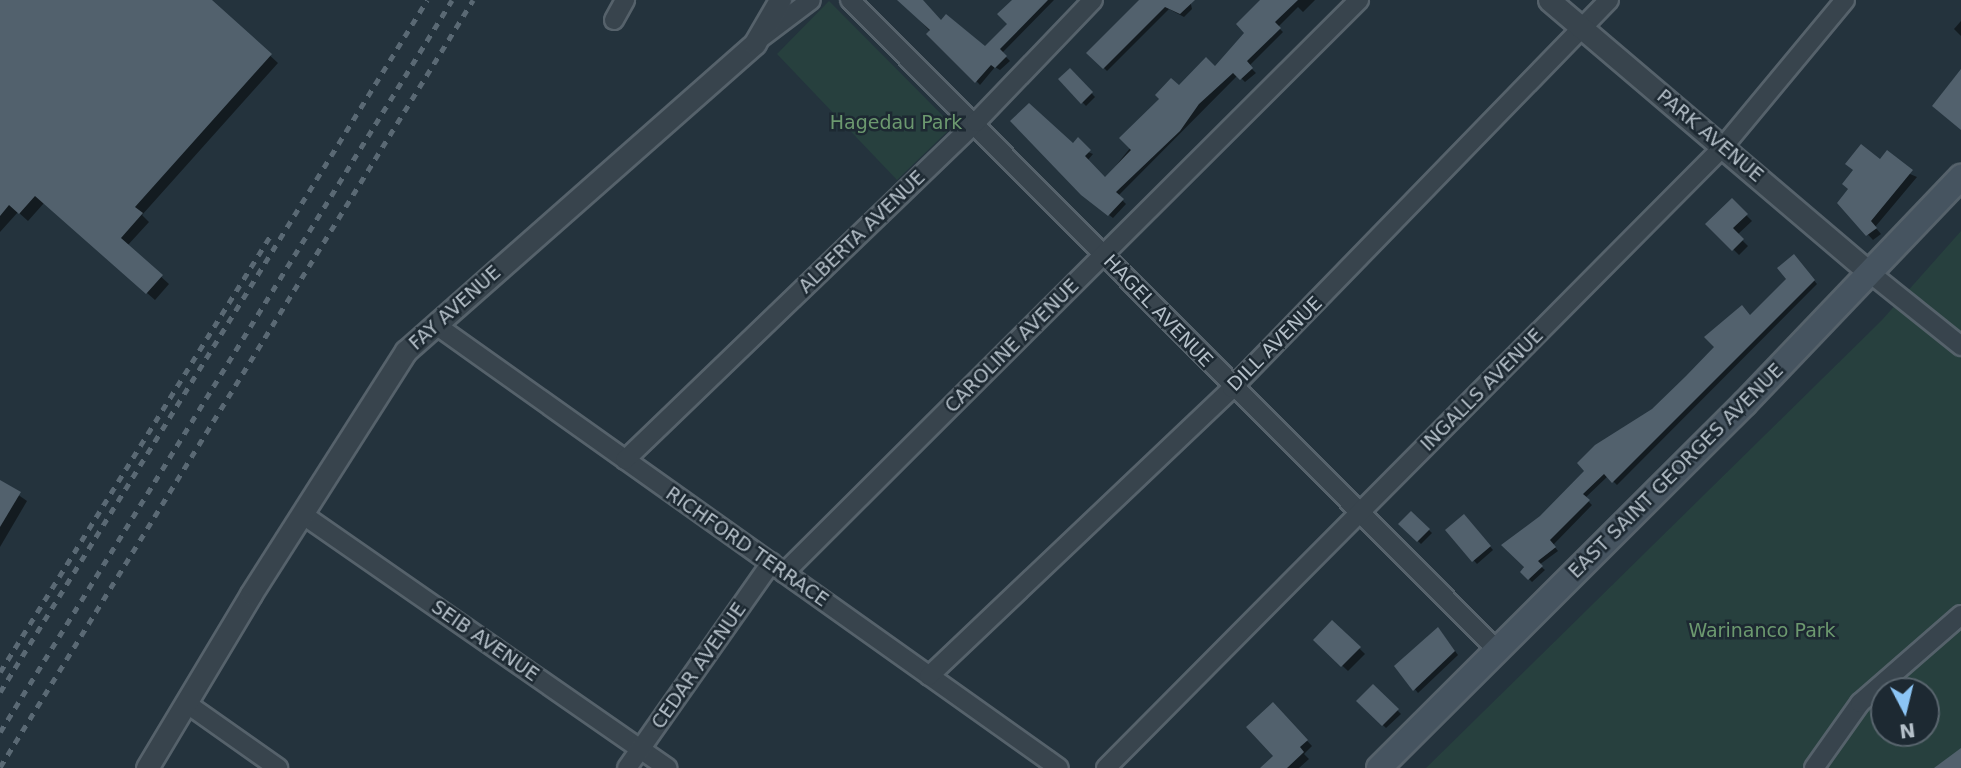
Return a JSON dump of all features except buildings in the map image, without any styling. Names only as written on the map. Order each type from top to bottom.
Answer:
[{"type":"main road","name":"EAST SAINT GEORGES AVENUE","points":[[1383,764],[1870,273],[1961,177]]},
{"type":"street","points":[[614,20],[625,0]]},
{"type":"street","points":[[755,43],[780,0]]},
{"type":"street","name":"FAY AVENUE","points":[[147,768],[302,514],[406,351],[755,43],[811,0]]},
{"type":"street","name":"HAGEL AVENUE","points":[[850,0],[976,122],[1232,388],[1363,511],[1497,650]]},
{"type":"street","name":"ALBERTA AVENUE","points":[[625,460],[976,122],[1093,0]]},
{"type":"street","name":"CAROLINE AVENUE","points":[[777,568],[1103,254],[1359,0]]},
{"type":"street","name":"PARK AVENUE","points":[[1549,0],[1870,273]]},
{"type":"street","name":"DILL AVENUE","points":[[929,676],[1232,388],[1584,30],[1609,0]]},
{"type":"street","name":"INGALLS AVENUE","points":[[1106,768],[1723,146],[1845,0]]},
{"type":"street","points":[[1870,273],[1961,346]]},
{"type":"street","name":"RICHFORD TERRACE","points":[[436,326],[1059,768]]},
{"type":"street","name":"SEIB AVENUE","points":[[302,514],[667,768]]},
{"type":"street","name":"CEDAR AVENUE","points":[[627,768],[777,568]]},
{"type":"street","points":[[1814,768],[1860,703],[1961,615]]},
{"type":"street","points":[[186,703],[278,768]]},
{"type":"green space","name":"Hagedau Park","points":[[829,1],[953,126],[897,180],[777,54]]},
{"type":"green space","name":"Warinanco Park","points":[[1961,231],[1961,768],[1426,768],[1882,320]]},
{"type":"railway","points":[[0,692],[427,0]]},
{"type":"railway","points":[[0,732],[452,0]]},
{"type":"railway","points":[[0,767],[473,0]]},
{"type":"railway","points":[[0,672],[272,233]]}]
